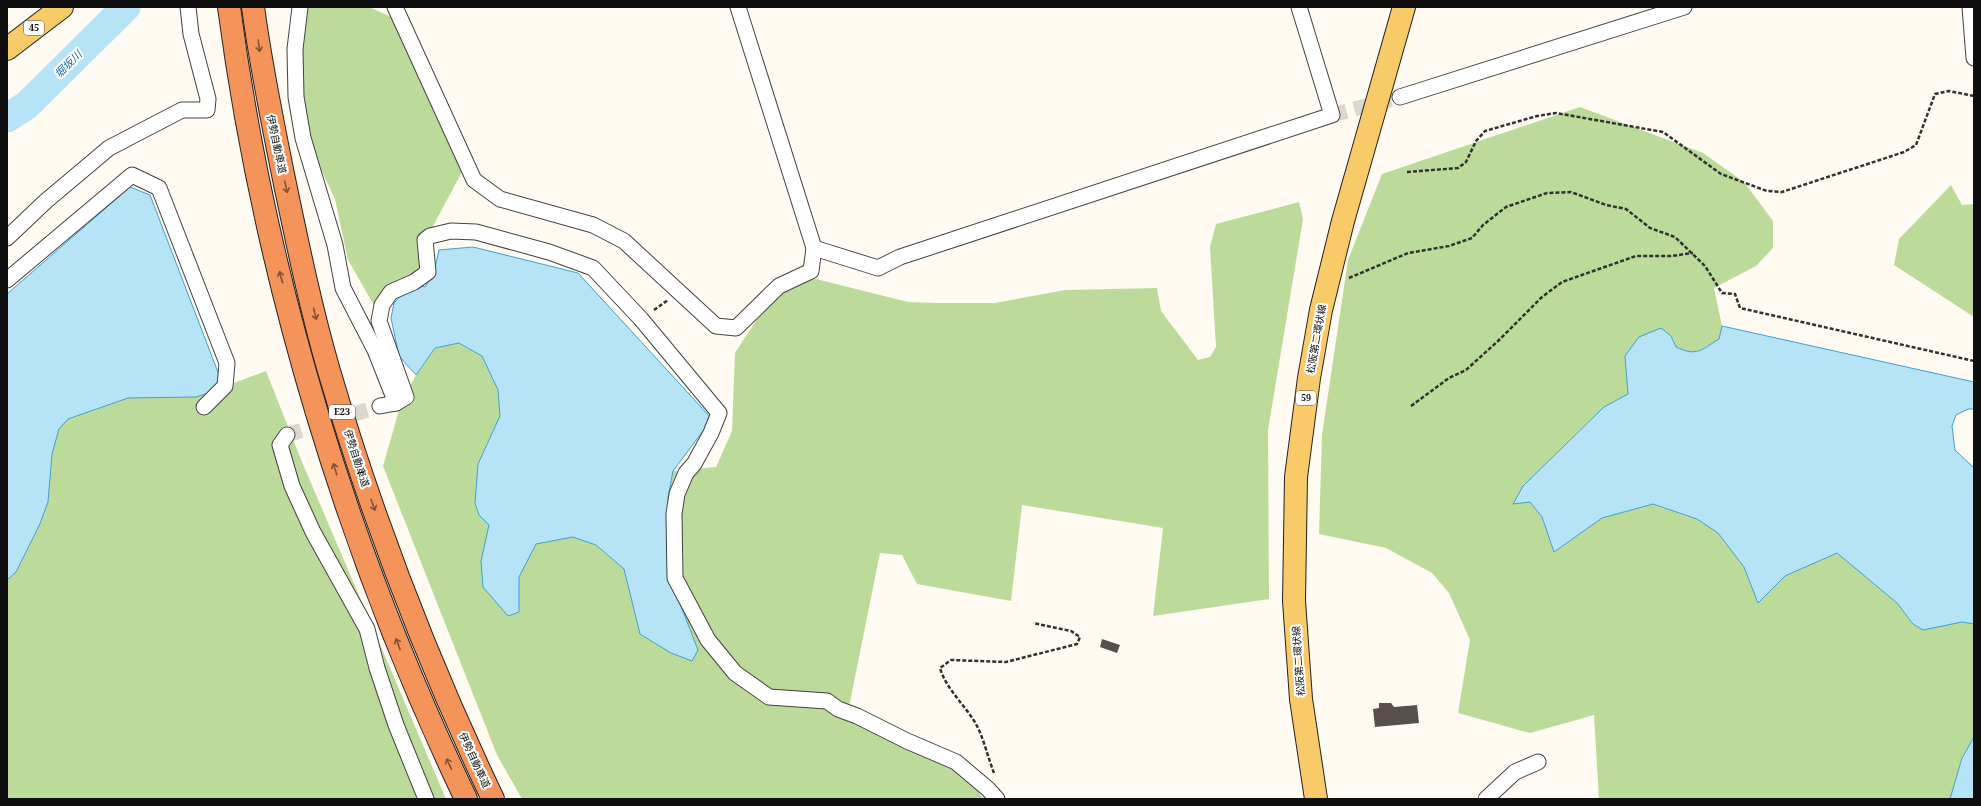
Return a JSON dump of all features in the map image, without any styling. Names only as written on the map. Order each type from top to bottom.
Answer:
[{"type":"highway","name":"E23","points":[[230,7],[247,118],[277,261],[306,375],[340,488],[370,573],[410,676],[466,799]]},
{"type":"highway","name":"伊勢自動車道","points":[[253,7],[262,70],[300,255],[329,369],[364,480],[394,565],[434,667],[493,799]]},
{"type":"main road","name":"45","points":[[7,49],[62,7]]},
{"type":"main road","name":"松阪第二環状線","points":[[1316,799],[1301,698],[1294,602],[1296,477],[1309,378],[1321,310],[1343,221],[1404,7]]},
{"type":"street","points":[[7,238],[46,201],[110,148],[182,110],[207,110],[208,99],[191,34],[188,7]]},
{"type":"street","points":[[300,7],[295,49],[296,97],[303,138],[335,245],[343,288],[375,350],[396,403]]},
{"type":"street","points":[[395,7],[474,180],[500,199],[593,225],[624,241],[716,326],[736,328],[779,286],[811,271],[814,248],[738,7]]},
{"type":"street","points":[[814,248],[878,268],[900,256],[1332,115],[1299,7]]},
{"type":"street","points":[[1400,97],[1684,7]]},
{"type":"street","points":[[1970,7],[1974,58]]},
{"type":"street","points":[[7,280],[132,175],[158,188],[227,363],[225,386],[204,407]]},
{"type":"street","points":[[380,406],[396,403],[406,397],[379,321],[382,305],[391,292],[414,282],[428,272],[425,240],[430,236],[451,231],[476,232],[549,252],[593,268],[641,319],[719,413],[711,432],[694,464],[686,474],[677,494],[674,514],[675,578],[708,640],[735,673],[769,697],[827,702],[838,709],[857,716],[907,741],[956,762],[988,788],[997,799]]},
{"type":"street","points":[[287,436],[280,445],[292,486],[313,532],[367,629],[377,668],[396,726],[426,799]]},
{"type":"street","points":[[1486,799],[1515,772],[1538,762]]},
{"type":"path","points":[[1407,172],[1458,168],[1466,162],[1476,141],[1485,131],[1537,116],[1556,113],[1663,132],[1721,174],[1767,191],[1782,192],[1904,152],[1916,145],[1935,94],[1949,91],[1974,96]]},
{"type":"path","points":[[1348,278],[1408,253],[1449,246],[1472,238],[1483,225],[1506,207],[1547,193],[1571,192],[1606,205],[1626,209],[1650,228],[1675,237],[1705,266],[1722,293],[1735,294],[1740,308],[1974,361]]},
{"type":"path","points":[[1411,406],[1449,378],[1466,370],[1498,341],[1542,297],[1562,282],[1636,256],[1671,256],[1693,253]]},
{"type":"path","points":[[641,319],[679,292]]},
{"type":"path","points":[[996,780],[977,726],[943,679],[940,668],[951,660],[1006,662],[1077,644],[1080,637],[1071,631],[1033,623]]},
{"type":"green space","points":[[298,7],[369,7],[396,19],[462,172],[433,226],[430,262],[394,294],[379,314],[348,260],[335,199],[302,129]]},
{"type":"green space","points":[[1580,107],[1703,153],[1744,182],[1773,221],[1773,248],[1756,266],[1714,288],[1722,326],[1719,339],[1699,351],[1689,352],[1676,347],[1671,336],[1625,356],[1628,394],[1604,407],[1523,486],[1513,504],[1530,502],[1542,517],[1554,552],[1602,518],[1653,504],[1697,519],[1718,532],[1744,567],[1758,602],[1785,576],[1837,553],[1897,603],[1913,624],[1923,629],[1962,622],[1974,624],[1974,737],[1962,758],[1950,799],[1599,799],[1594,715],[1530,733],[1458,713],[1470,640],[1449,593],[1432,573],[1386,548],[1319,534],[1322,435],[1348,260],[1382,174]]},
{"type":"green space","points":[[1951,185],[1962,205],[1974,204],[1974,317],[1894,265],[1899,239]]},
{"type":"green space","points":[[1299,202],[1303,219],[1268,430],[1269,599],[1153,616],[1163,528],[1022,505],[1011,601],[917,584],[902,555],[880,553],[849,707],[927,759],[952,768],[973,781],[983,799],[522,799],[497,755],[383,466],[401,403],[416,375],[435,348],[459,343],[482,356],[498,390],[500,416],[478,464],[475,503],[479,515],[489,525],[481,561],[519,612],[519,577],[536,544],[573,537],[596,545],[624,569],[640,634],[698,650],[677,596],[674,522],[668,499],[673,471],[716,467],[732,431],[735,353],[757,319],[793,284],[816,279],[908,302],[936,303],[995,303],[1065,290],[1157,288],[1161,311],[1198,360],[1210,357],[1216,347],[1210,247],[1216,224]]},
{"type":"green space","points":[[266,371],[302,462],[446,799],[7,799],[7,580],[16,572],[48,502],[52,454],[59,429],[68,419],[128,398],[196,397]]},
{"type":"water","points":[[130,187],[150,195],[224,388],[196,397],[128,398],[68,419],[59,429],[52,454],[48,502],[39,526],[16,572],[7,580],[7,294]]},
{"type":"water","points":[[473,247],[578,273],[712,419],[673,471],[668,498],[674,522],[677,596],[698,650],[692,661],[671,653],[640,634],[624,569],[596,545],[573,537],[536,544],[519,577],[519,612],[508,616],[483,587],[481,561],[489,525],[479,515],[475,503],[478,464],[500,416],[498,390],[482,356],[459,343],[435,348],[416,375],[399,356],[391,318],[394,303],[412,284],[425,287],[434,272],[439,250]]},
{"type":"water","points":[[1722,326],[1974,382],[1974,409],[1968,409],[1956,415],[1952,426],[1955,450],[1974,468],[1974,624],[1962,622],[1923,630],[1913,624],[1897,603],[1837,553],[1785,576],[1758,603],[1744,567],[1718,533],[1697,519],[1653,504],[1602,518],[1554,552],[1542,517],[1530,502],[1513,504],[1523,486],[1604,407],[1628,394],[1625,356],[1639,337],[1661,328],[1671,336],[1676,347],[1689,352],[1694,352],[1703,349],[1719,339]]},
{"type":"water","points":[[1974,737],[1974,799],[1950,799],[1962,758]]},
{"type":"building","points":[[1102,639],[1120,645],[1117,653],[1100,647]]},
{"type":"building","points":[[1379,703],[1391,703],[1394,707],[1417,705],[1419,723],[1375,727],[1373,709],[1379,708]]},
{"type":"waterway","name":"堀坂川","points":[[7,118],[27,105],[126,7]]},
{"type":"tunnel","points":[[1332,115],[1400,97]]},
{"type":"tunnel","points":[[287,435],[380,406]]}]
